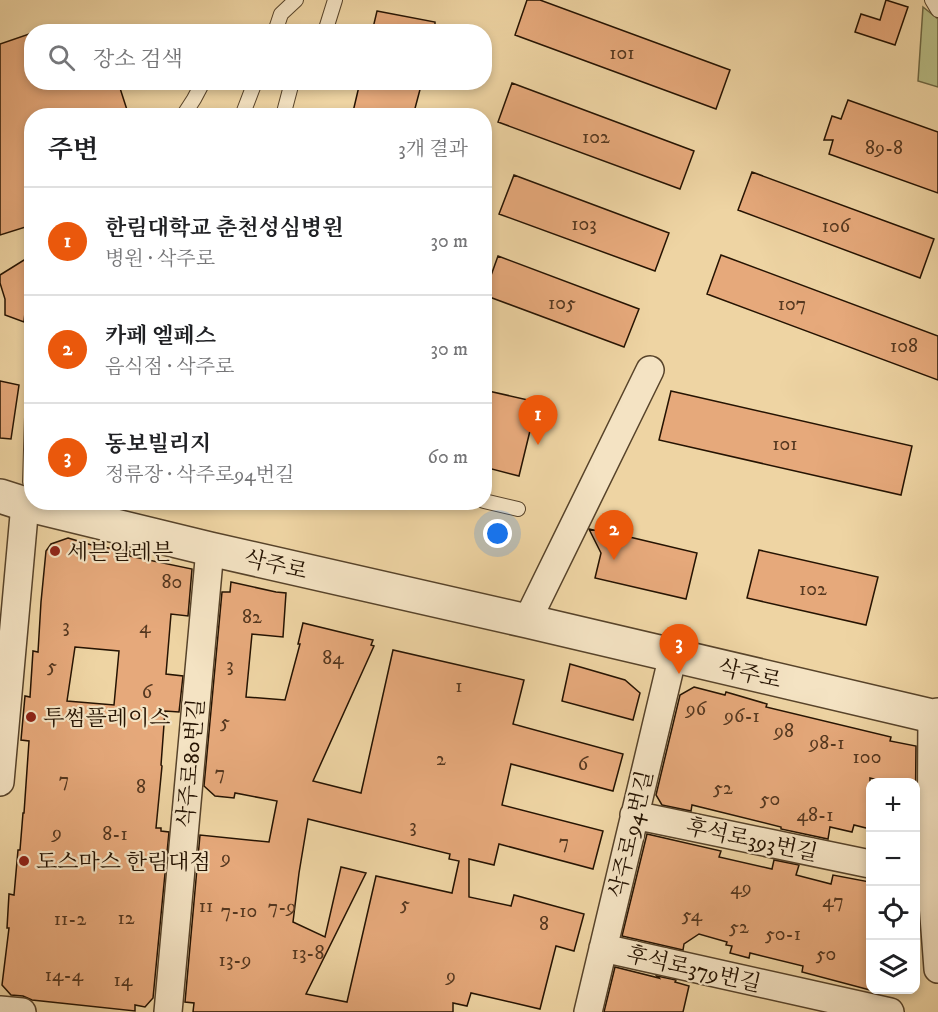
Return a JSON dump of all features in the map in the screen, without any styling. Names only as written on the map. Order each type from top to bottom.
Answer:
[{"type":"street","points":[[528,621],[650,370]]},
{"type":"street","points":[[0,782],[24,492]]},
{"type":"street","name":"삭주로","points":[[83,510],[210,549],[935,716]]},
{"type":"street","name":"삭주로80번길","points":[[168,1012],[210,549]]},
{"type":"street","name":"삭주로94번길","points":[[588,1012],[673,655]]},
{"type":"street","points":[[935,716],[928,876],[938,969]]},
{"type":"street","name":"후석로393번길","points":[[634,814],[866,863]]},
{"type":"street","name":"후석로379번길","points":[[603,948],[890,1012]]},
{"type":"street","points":[[0,1010],[22,1012]]},
{"type":"lane","points":[[278,24],[281,14],[296,0]]},
{"type":"lane","points":[[328,24],[335,0]]},
{"type":"lane","points":[[932,0],[938,10]]},
{"type":"lane","points":[[188,108],[199,90]]},
{"type":"lane","points":[[245,108],[252,90]]},
{"type":"lane","points":[[285,108],[290,90]]},
{"type":"lane","points":[[492,503],[518,509]]},
{"type":"green space","points":[[923,7],[938,19],[938,87],[918,81]]},
{"type":"building","points":[[527,0],[540,0],[730,70],[716,109],[515,35]]},
{"type":"building","points":[[886,0],[908,7],[895,45],[855,32],[861,14],[880,20]]},
{"type":"building","points":[[377,11],[435,22],[435,24],[374,24]]},
{"type":"building","points":[[24,36],[24,90],[121,90],[126,108],[24,108],[24,228],[0,235],[0,44]]},
{"type":"building","points":[[512,83],[694,151],[680,189],[498,122]]},
{"type":"building","points":[[358,90],[420,90],[415,108],[354,108]]},
{"type":"building","points":[[848,100],[938,132],[938,193],[829,154],[833,140],[824,140],[832,116],[841,119]]},
{"type":"building","points":[[752,172],[934,239],[920,278],[738,210]]},
{"type":"building","points":[[514,175],[669,233],[655,271],[499,214]]},
{"type":"building","points":[[721,255],[938,336],[938,380],[707,294]]},
{"type":"building","points":[[498,256],[639,309],[624,347],[492,298],[492,273]]},
{"type":"building","points":[[24,260],[24,322],[5,315],[5,299],[0,275]]},
{"type":"building","points":[[0,381],[19,385],[11,439],[0,438]]},
{"type":"building","points":[[671,391],[912,446],[901,495],[659,440]]},
{"type":"building","points":[[492,392],[537,402],[519,476],[492,469]]},
{"type":"building","points":[[589,529],[697,553],[686,599],[595,578],[601,553]]},
{"type":"building","points":[[68,538],[95,546],[130,551],[129,556],[192,569],[188,616],[171,614],[166,674],[183,676],[179,712],[165,711],[156,828],[169,832],[153,998],[145,1007],[135,1005],[135,1011],[32,1000],[23,996],[11,995],[2,985],[9,928],[7,928],[9,894],[14,895],[24,813],[29,741],[21,740],[25,696],[30,697],[33,651],[38,652],[46,551],[51,544]],"holes":[[[75,647],[119,651],[114,705],[67,701]]]},
{"type":"building","points":[[759,550],[878,577],[866,625],[747,598]]},
{"type":"building","points":[[231,582],[286,593],[283,637],[252,634],[246,697],[285,700],[300,644],[298,644],[303,623],[373,640],[371,645],[374,646],[313,781],[361,793],[393,650],[524,680],[513,724],[623,754],[613,791],[511,764],[502,805],[603,831],[593,869],[499,844],[494,865],[469,859],[469,897],[511,906],[514,895],[584,914],[574,951],[556,946],[540,1009],[471,993],[467,1006],[453,1003],[453,1012],[193,1012],[194,1003],[185,1002],[200,835],[269,842],[277,801],[235,793],[234,798],[215,796],[204,786],[222,592],[230,592]],"holes":[[[308,819],[450,854],[449,859],[459,861],[452,893],[376,876],[347,1002],[306,994],[366,873],[341,867],[325,937],[293,922]]]},
{"type":"building","points":[[570,664],[625,680],[640,693],[633,720],[562,701]]},
{"type":"building","points":[[694,687],[725,695],[726,692],[767,704],[766,707],[891,737],[890,741],[916,746],[916,778],[866,778],[866,828],[854,825],[852,832],[830,827],[828,839],[692,805],[691,811],[662,805],[656,795],[680,695]]},
{"type":"building","points":[[647,834],[721,851],[719,857],[772,869],[774,860],[799,865],[796,875],[831,884],[833,875],[866,881],[866,989],[802,972],[803,966],[750,953],[749,958],[730,953],[732,946],[726,945],[727,942],[699,934],[684,944],[683,950],[622,936]]},
{"type":"building","points":[[615,967],[676,980],[675,982],[689,986],[683,1012],[604,1012]]},
{"type":"place","name":"한림대학교 춘천성심병원","points":[[538,445]]},
{"type":"place","name":"세븐일레븐","points":[[55,551]]},
{"type":"place","name":"카페 엘페스","points":[[614,560]]},
{"type":"place","name":"동보빌리지","points":[[679,674]]},
{"type":"place","name":"투썸플레이스","points":[[31,717]]},
{"type":"place","name":"도스마스 한림대점","points":[[24,861]]}]
